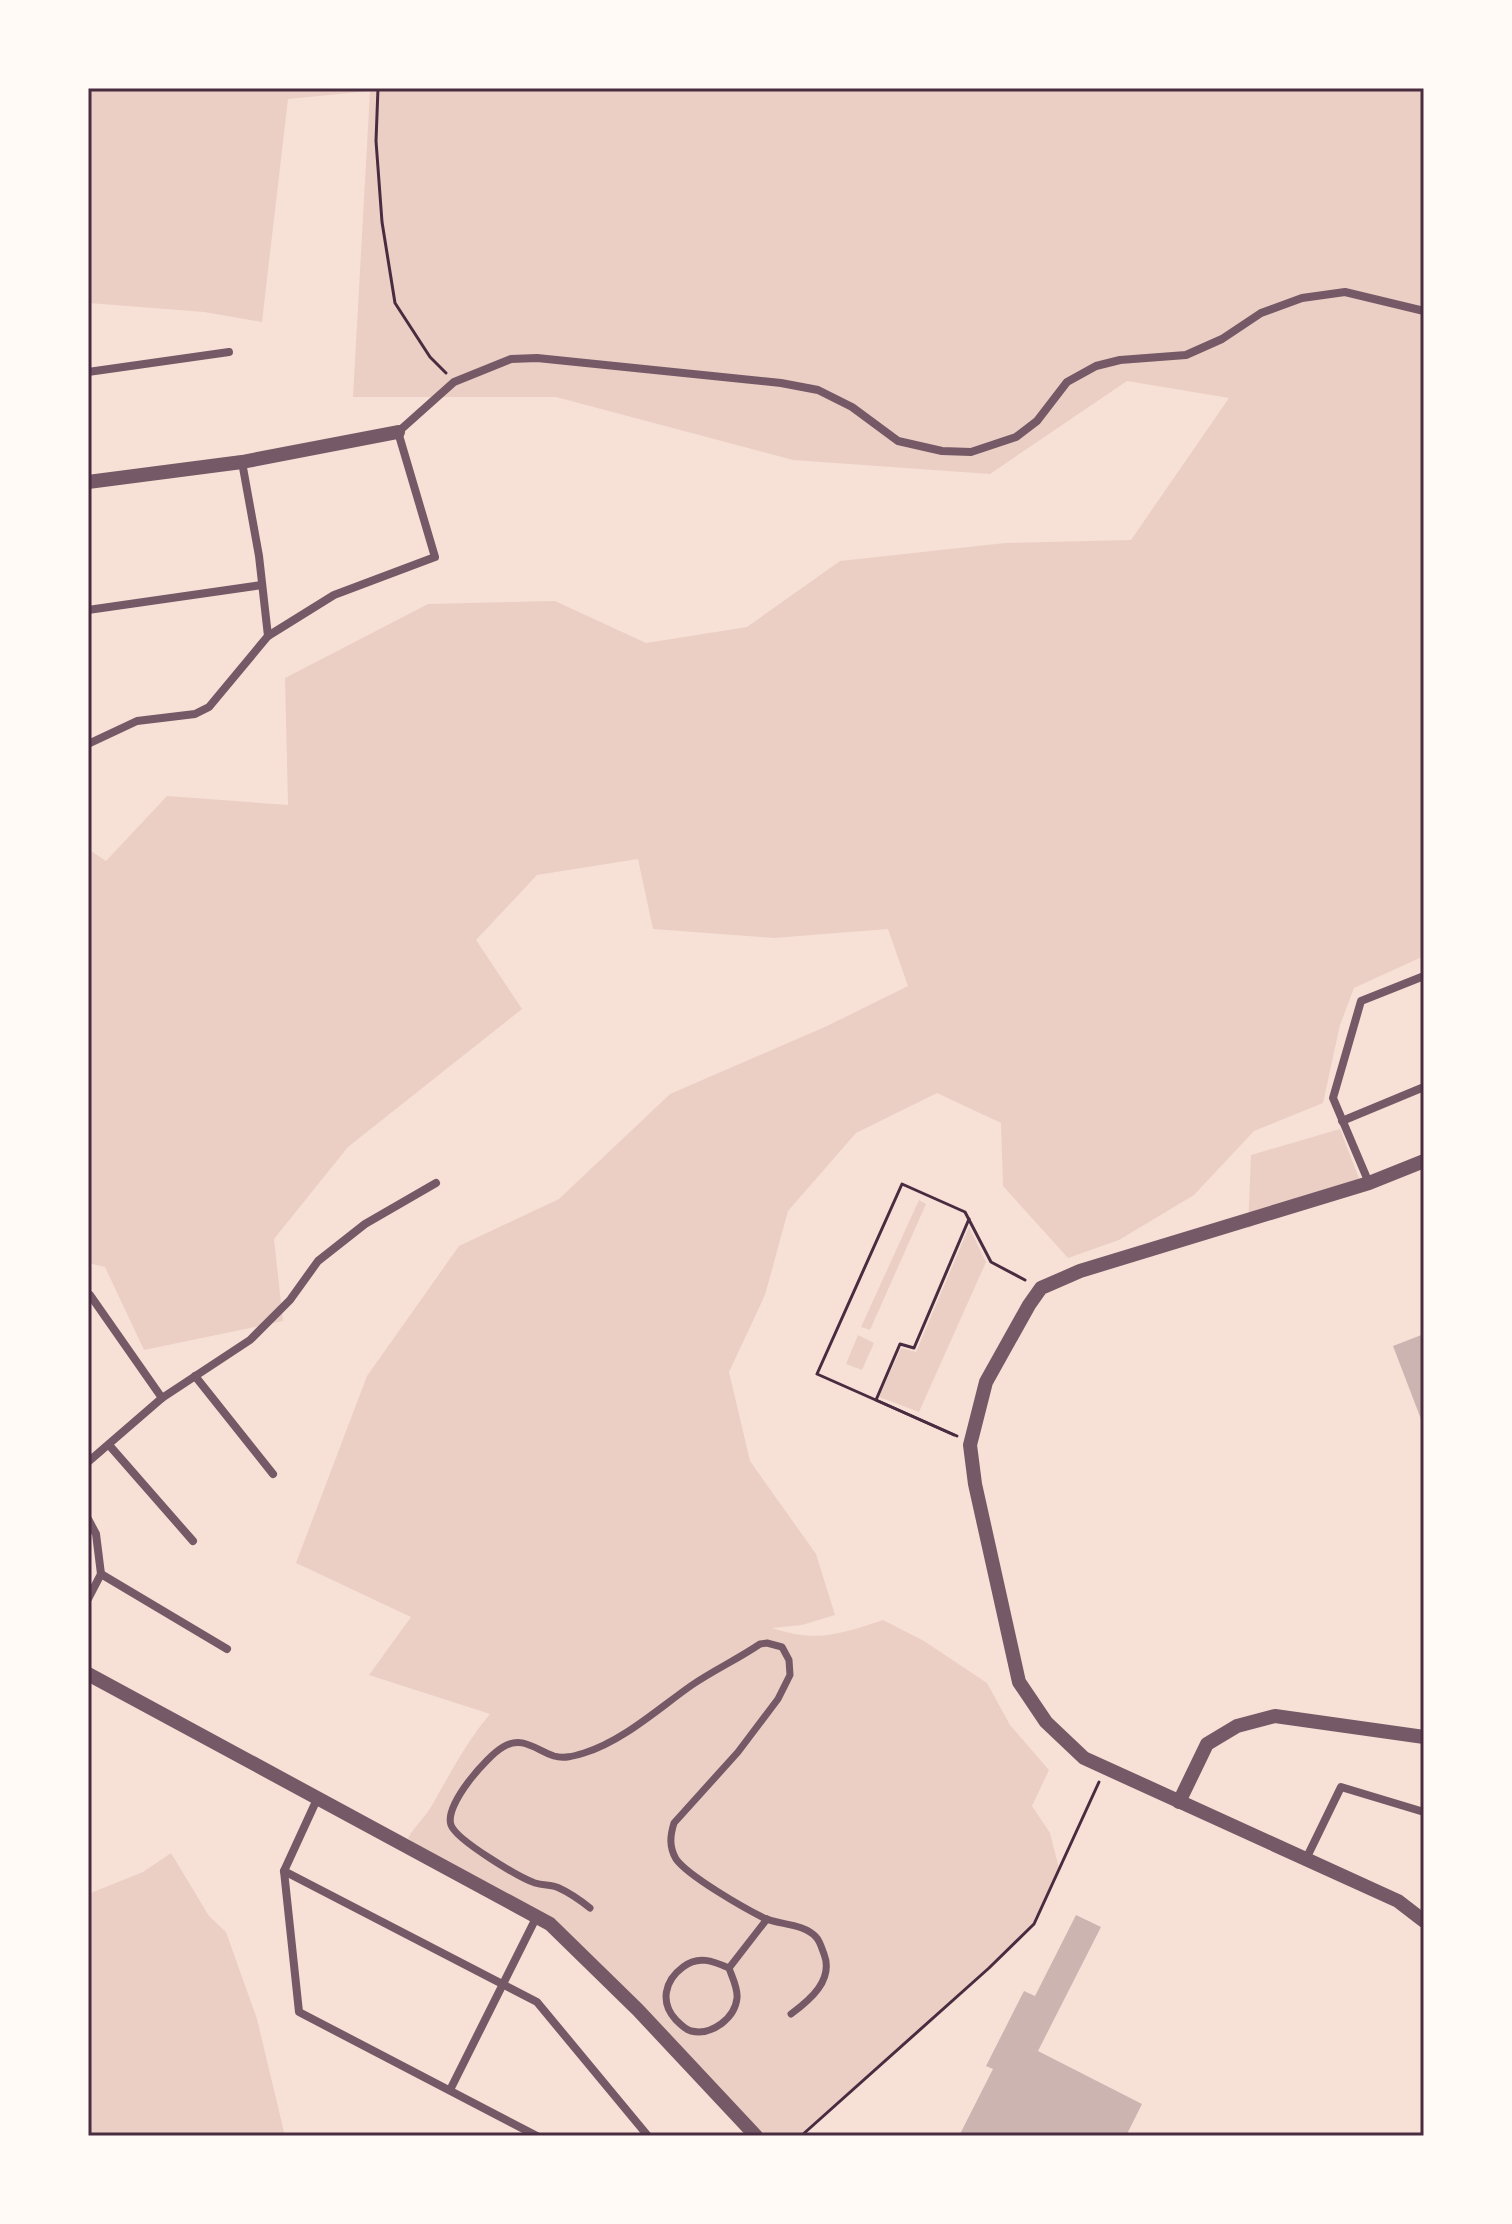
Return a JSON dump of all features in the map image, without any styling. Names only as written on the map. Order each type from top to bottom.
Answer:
[{"type":"street","points":[[88,482],[242,462],[398,432],[454,382],[511,359],[537,358],[781,383],[818,390],[852,407],[898,441],[942,451],[971,452],[1016,437],[1037,421],[1067,382],[1096,366],[1120,360],[1186,355],[1222,339],[1261,313],[1302,298],[1345,292],[1424,311]]},
{"type":"street","points":[[88,372],[229,352]]},
{"type":"street","points":[[88,744],[137,721],[195,714],[209,707],[268,636],[334,595],[435,557],[398,432]]},
{"type":"street","points":[[242,462],[259,556],[268,636]]},
{"type":"street","points":[[88,610],[262,585]]},
{"type":"street","points":[[1369,1183],[1333,1098],[1361,1001],[1424,976]]},
{"type":"street","points":[[1342,1121],[1424,1087]]},
{"type":"street","points":[[1424,1161],[1369,1183],[1052,1281],[1041,1288],[1029,1305],[986,1382],[970,1445],[975,1484],[1019,1682],[1046,1722],[1084,1758],[1398,1901],[1424,1921]]},
{"type":"street","points":[[88,1462],[162,1398],[250,1340],[290,1300],[318,1261],[365,1224],[436,1183]]},
{"type":"street","points":[[90,1295],[162,1398]]},
{"type":"street","points":[[195,1376],[273,1474]]},
{"type":"street","points":[[109,1445],[193,1541]]},
{"type":"street","points":[[88,1519],[96,1534],[101,1574],[88,1599]]},
{"type":"street","points":[[101,1574],[227,1649]]},
{"type":"street","points":[[590,1908],[560,1889],[535,1883],[501,1865],[458,1835],[451,1826],[450,1814],[461,1792],[480,1768],[506,1745],[522,1742],[556,1756],[588,1752],[637,1726],[718,1668],[760,1644],[782,1647],[787,1654],[790,1675],[786,1686],[744,1745],[674,1823],[670,1838],[676,1859],[710,1886],[767,1919],[801,1928],[816,1937],[827,1960],[826,1970],[819,1989],[791,2014]]},
{"type":"street","points":[[88,1674],[550,1924],[638,2010],[756,2136]]},
{"type":"street","points":[[1179,1802],[1207,1744],[1237,1726],[1275,1716],[1424,1737]]},
{"type":"street","points":[[1306,1859],[1341,1787],[1424,1812]]},
{"type":"street","points":[[318,1797],[284,1871],[299,2012],[537,2136]]},
{"type":"street","points":[[284,1871],[537,2002],[648,2136]]},
{"type":"street","points":[[450,2090],[537,1916]]},
{"type":"street","points":[[729,1968],[767,1919]]},
{"type":"street","points":[[699,1960],[712,1960],[729,1968],[737,1999],[728,2019],[701,2031],[691,2031],[682,2026],[668,2009],[665,1996],[667,1985],[677,1971],[699,1960]]},
{"type":"path","points":[[378,88],[376,141],[382,222],[395,303],[430,357],[454,382]]},
{"type":"path","points":[[961,1438],[817,1374],[902,1184],[965,1212],[991,1262],[1029,1282]]},
{"type":"path","points":[[876,1400],[900,1344],[914,1348],[969,1219]]},
{"type":"path","points":[[801,2136],[1034,1924],[1105,1768]]},
{"type":"shaded area","points":[[88,88],[1424,88],[1424,956],[1354,988],[1340,1025],[1323,1103],[1254,1131],[1194,1195],[1119,1240],[1068,1258],[1003,1186],[1001,1123],[937,1093],[856,1133],[788,1211],[765,1295],[729,1372],[750,1461],[816,1554],[835,1615],[802,1625],[772,1628],[816,1636],[883,1620],[924,1641],[987,1683],[1010,1725],[1049,1770],[1032,1806],[1050,1833],[1059,1868],[1034,1924],[802,2136],[756,2136],[554,1923],[423,1851],[408,1838],[490,1714],[369,1675],[411,1617],[296,1563],[367,1376],[459,1246],[559,1199],[670,1094],[827,1026],[908,986],[888,929],[774,938],[653,929],[638,859],[537,875],[476,940],[522,1009],[348,1147],[274,1239],[283,1321],[144,1350],[105,1267],[88,1263],[88,849],[106,861],[167,796],[288,805],[285,678],[428,604],[555,601],[646,643],[747,627],[840,561],[1005,543],[1131,540],[1229,398],[1127,381],[990,474],[793,460],[556,397],[353,397],[370,91],[288,99],[262,322],[204,312],[88,303]]},
{"type":"shaded area","points":[[1340,1129],[1360,1181],[1248,1228],[1251,1155]]},
{"type":"shaded area","points":[[919,1200],[926,1204],[870,1330],[861,1327]]},
{"type":"shaded area","points":[[969,1227],[986,1262],[919,1412],[879,1397],[901,1348],[916,1352]]},
{"type":"shaded area","points":[[858,1335],[874,1343],[862,1370],[846,1364]]},
{"type":"shaded area","points":[[171,1853],[209,1916],[226,1932],[257,2019],[285,2136],[88,2136],[88,1894],[143,1872]]},
{"type":"building","points":[[1424,1334],[1424,1427],[1393,1346]]},
{"type":"building","points":[[1076,1915],[1101,1927],[1038,2051],[1142,2104],[1126,2136],[959,2136],[993,2069],[986,2066],[1024,1991],[1035,1996]]}]
